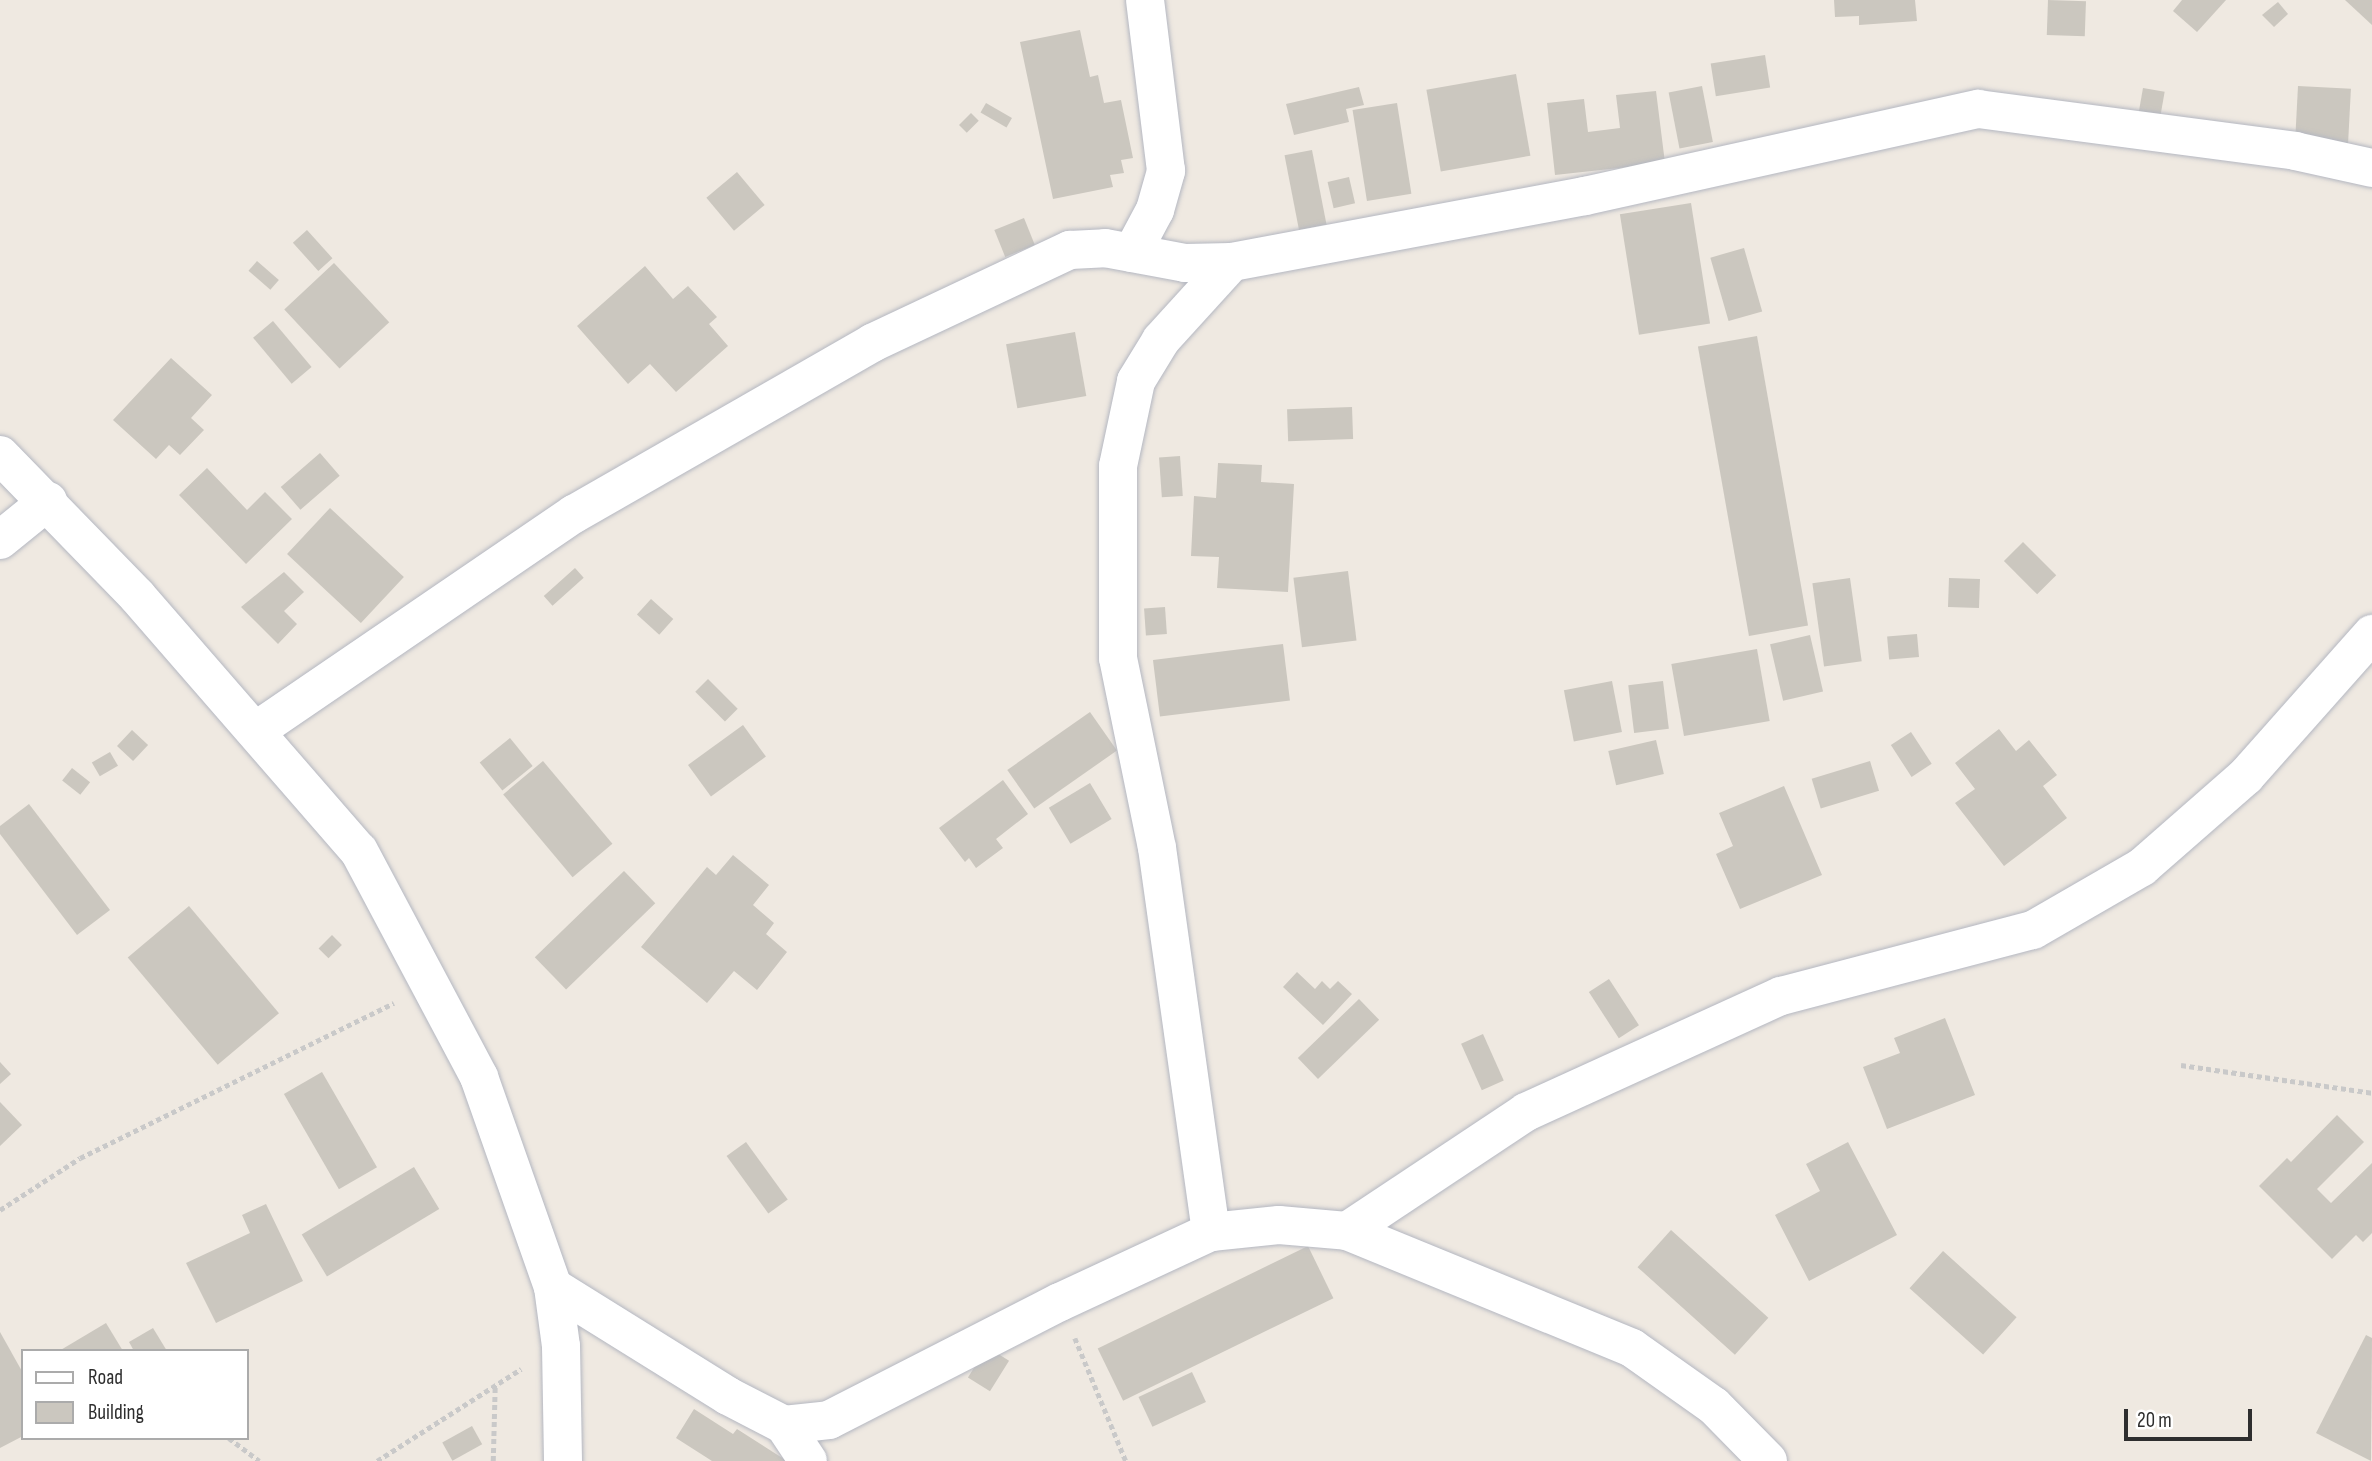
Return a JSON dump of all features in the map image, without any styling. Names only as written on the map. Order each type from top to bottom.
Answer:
[{"type":"street","points":[[1132,253],[1155,210],[1166,172],[1145,0]]},
{"type":"street","points":[[257,730],[574,514],[872,343],[1070,250],[1132,253],[1185,263],[1232,262],[1585,196],[1978,109],[2295,151],[2372,168]]},
{"type":"street","points":[[1211,1232],[1159,861],[1118,658],[1118,466],[1136,382],[1161,340],[1232,262]]},
{"type":"street","points":[[0,455],[48,501],[257,730],[359,851],[479,1077],[552,1287],[561,1346],[563,1461]]},
{"type":"street","points":[[0,540],[48,501]]},
{"type":"street","points":[[1347,1231],[1526,1112],[1782,996],[2033,930],[2142,867],[2246,776],[2372,635]]},
{"type":"street","points":[[784,1425],[829,1420],[1060,1302],[1211,1232],[1279,1225],[1347,1231],[1632,1348],[1714,1406],[1768,1461]]},
{"type":"street","points":[[552,1287],[728,1396],[784,1425],[808,1461]]},
{"type":"path","points":[[0,1210],[80,1158],[430,986]]},
{"type":"path","points":[[2181,1065],[2372,1093]]},
{"type":"path","points":[[1060,1302],[1126,1461]]},
{"type":"path","points":[[377,1461],[495,1384],[561,1346]]},
{"type":"path","points":[[493,1461],[495,1384]]},
{"type":"path","points":[[232,1440],[259,1461]]},
{"type":"building","points":[[1834,0],[1915,0],[1917,21],[1859,25],[1859,16],[1835,17]]},
{"type":"building","points":[[2048,0],[2086,1],[2085,36],[2047,35]]},
{"type":"building","points":[[2182,0],[2226,0],[2197,32],[2173,11]]},
{"type":"building","points":[[2345,0],[2372,0],[2372,25]]},
{"type":"building","points":[[2278,2],[2288,14],[2274,27],[2262,15]]},
{"type":"building","points":[[1080,30],[1090,77],[1098,75],[1104,103],[1121,100],[1133,158],[1121,160],[1124,173],[1110,175],[1113,187],[1053,199],[1020,42]]},
{"type":"building","points":[[1765,55],[1770,88],[1716,96],[1711,64]]},
{"type":"building","points":[[1516,74],[1530,156],[1441,172],[1426,90]]},
{"type":"building","points":[[1702,86],[1713,142],[1680,148],[1669,92]]},
{"type":"building","points":[[2298,86],[2351,89],[2348,145],[2295,142]]},
{"type":"building","points":[[1359,87],[1364,105],[1346,109],[1349,122],[1294,135],[1286,104]]},
{"type":"building","points":[[2143,88],[2165,92],[2159,124],[2137,120]]},
{"type":"building","points":[[1656,91],[1665,163],[1555,175],[1547,103],[1584,99],[1588,132],[1620,128],[1616,95]]},
{"type":"building","points":[[986,103],[1012,118],[1006,128],[980,113]]},
{"type":"building","points":[[1397,103],[1411,194],[1367,201],[1353,110]]},
{"type":"building","points":[[971,113],[979,121],[967,133],[959,125]]},
{"type":"building","points":[[1312,150],[1327,225],[1299,230],[1285,155]]},
{"type":"building","points":[[737,172],[765,205],[734,231],[706,198]]},
{"type":"building","points":[[1349,177],[1355,203],[1334,208],[1328,182]]},
{"type":"building","points":[[1691,203],[1710,323],[1639,335],[1620,214]]},
{"type":"building","points":[[1024,218],[1035,245],[1005,257],[994,230]]},
{"type":"building","points":[[307,230],[332,258],[318,271],[293,243]]},
{"type":"building","points":[[1744,248],[1762,311],[1729,321],[1710,258]]},
{"type":"building","points":[[257,261],[279,280],[270,290],[248,271]]},
{"type":"building","points":[[334,263],[389,322],[340,369],[284,309]]},
{"type":"building","points":[[645,266],[673,299],[688,286],[717,317],[709,324],[728,346],[676,392],[650,364],[628,384],[577,326]]},
{"type":"building","points":[[273,321],[312,367],[292,384],[253,338]]},
{"type":"building","points":[[1075,332],[1086,396],[1017,408],[1006,344]]},
{"type":"building","points":[[1757,336],[1808,626],[1749,636],[1698,346]]},
{"type":"building","points":[[171,358],[212,395],[191,418],[204,430],[180,455],[169,445],[156,459],[113,420]]},
{"type":"building","points":[[1352,407],[1353,439],[1288,441],[1287,409]]},
{"type":"building","points":[[320,453],[340,476],[300,510],[281,487]]},
{"type":"building","points":[[1180,456],[1183,496],[1162,497],[1159,457]]},
{"type":"building","points":[[1218,463],[1262,465],[1261,482],[1294,484],[1288,592],[1217,588],[1219,557],[1191,556],[1194,496],[1216,498]]},
{"type":"building","points":[[207,468],[247,510],[265,492],[292,519],[246,564],[179,495]]},
{"type":"building","points":[[330,508],[404,577],[361,623],[287,554]]},
{"type":"building","points":[[2023,542],[2056,575],[2037,594],[2004,561]]},
{"type":"building","points":[[575,568],[584,578],[552,606],[544,596]]},
{"type":"building","points":[[1348,571],[1357,640],[1302,647],[1293,578]]},
{"type":"building","points":[[284,572],[304,592],[284,611],[297,624],[278,644],[241,607]]},
{"type":"building","points":[[1850,578],[1862,661],[1824,666],[1812,583]]},
{"type":"building","points":[[1949,578],[1980,579],[1979,608],[1948,607]]},
{"type":"building","points":[[651,599],[673,619],[659,635],[637,615]]},
{"type":"building","points":[[1165,607],[1167,634],[1146,635],[1144,608]]},
{"type":"building","points":[[1917,634],[1919,657],[1889,660],[1887,637]]},
{"type":"building","points":[[1810,635],[1823,692],[1783,701],[1770,644]]},
{"type":"building","points":[[1283,644],[1290,701],[1160,717],[1153,660]]},
{"type":"building","points":[[1757,649],[1770,721],[1684,736],[1671,664]]},
{"type":"building","points":[[708,679],[738,709],[725,721],[695,692]]},
{"type":"building","points":[[1612,681],[1622,732],[1574,741],[1564,690]]},
{"type":"building","points":[[1663,681],[1669,729],[1634,733],[1628,685]]},
{"type":"building","points":[[1090,712],[1117,751],[1034,808],[1007,770]]},
{"type":"building","points":[[743,725],[766,757],[711,797],[688,765]]},
{"type":"building","points":[[1999,729],[2016,751],[2029,740],[2057,775],[2043,786],[2067,818],[2004,866],[1955,803],[1975,789],[1955,763]]},
{"type":"building","points":[[132,730],[148,745],[133,761],[117,746]]},
{"type":"building","points":[[1911,732],[1932,764],[1912,777],[1891,745]]},
{"type":"building","points":[[510,738],[533,766],[502,791],[480,763]]},
{"type":"building","points":[[1656,740],[1664,774],[1616,785],[1608,751]]},
{"type":"building","points":[[110,752],[118,766],[100,776],[92,762]]},
{"type":"building","points":[[543,761],[612,844],[573,877],[503,794]]},
{"type":"building","points":[[1870,761],[1879,791],[1821,808],[1812,779]]},
{"type":"building","points":[[72,768],[90,782],[80,795],[62,781]]},
{"type":"building","points":[[1003,780],[1028,814],[996,839],[1003,848],[976,868],[969,858],[965,862],[939,828]]},
{"type":"building","points":[[1090,783],[1112,819],[1070,844],[1049,808]]},
{"type":"building","points":[[1784,786],[1822,875],[1740,909],[1716,854],[1733,846],[1719,813]]},
{"type":"building","points":[[29,804],[110,910],[77,935],[0,834],[0,826]]},
{"type":"building","points":[[733,855],[769,885],[753,905],[774,923],[766,934],[787,952],[757,990],[734,971],[707,1003],[641,947],[707,867],[716,875]]},
{"type":"building","points":[[624,871],[655,903],[566,990],[535,957]]},
{"type":"building","points":[[189,906],[279,1013],[218,1065],[128,957]]},
{"type":"building","points":[[332,935],[342,945],[328,958],[319,948]]},
{"type":"building","points":[[1297,972],[1315,989],[1322,981],[1330,989],[1338,981],[1352,994],[1323,1025],[1283,987]]},
{"type":"building","points":[[1609,979],[1639,1025],[1619,1038],[1589,992]]},
{"type":"building","points":[[1359,999],[1379,1020],[1318,1079],[1298,1058]]},
{"type":"building","points":[[1945,1018],[1975,1095],[1887,1129],[1863,1067],[1900,1053],[1894,1038]]},
{"type":"building","points":[[1483,1034],[1504,1081],[1482,1090],[1461,1044]]},
{"type":"building","points":[[0,1062],[11,1074],[0,1084]]},
{"type":"building","points":[[322,1072],[377,1167],[339,1189],[284,1094]]},
{"type":"building","points":[[0,1102],[22,1125],[0,1146]]},
{"type":"building","points":[[2337,1115],[2364,1142],[2317,1189],[2331,1203],[2372,1163],[2372,1233],[2363,1242],[2356,1235],[2332,1259],[2259,1186],[2287,1158],[2291,1162]]},
{"type":"building","points":[[746,1142],[788,1199],[768,1214],[727,1156]]},
{"type":"building","points":[[1848,1142],[1897,1235],[1809,1281],[1775,1215],[1820,1191],[1806,1164]]},
{"type":"building","points":[[414,1167],[439,1209],[327,1276],[302,1234]]},
{"type":"building","points":[[266,1204],[303,1281],[216,1323],[186,1263],[250,1233],[242,1215]]},
{"type":"building","points":[[1671,1230],[1768,1318],[1735,1355],[1638,1267]]},
{"type":"building","points":[[1308,1246],[1333,1298],[1123,1401],[1098,1349]]},
{"type":"building","points":[[1943,1251],[2017,1317],[1983,1354],[1910,1288]]},
{"type":"building","points":[[106,1323],[122,1349],[62,1349]]},
{"type":"building","points":[[153,1328],[166,1349],[133,1349],[129,1342]]},
{"type":"building","points":[[0,1332],[21,1369],[21,1437],[0,1448]]},
{"type":"building","points":[[2366,1335],[2372,1338],[2371,1461],[2316,1433]]},
{"type":"building","points":[[987,1347],[1009,1361],[990,1391],[968,1378]]},
{"type":"building","points":[[1192,1372],[1206,1402],[1152,1427],[1139,1397]]},
{"type":"building","points":[[694,1409],[733,1434],[737,1429],[787,1461],[712,1461],[676,1438]]},
{"type":"building","points":[[472,1426],[482,1444],[452,1461],[442,1442]]}]
